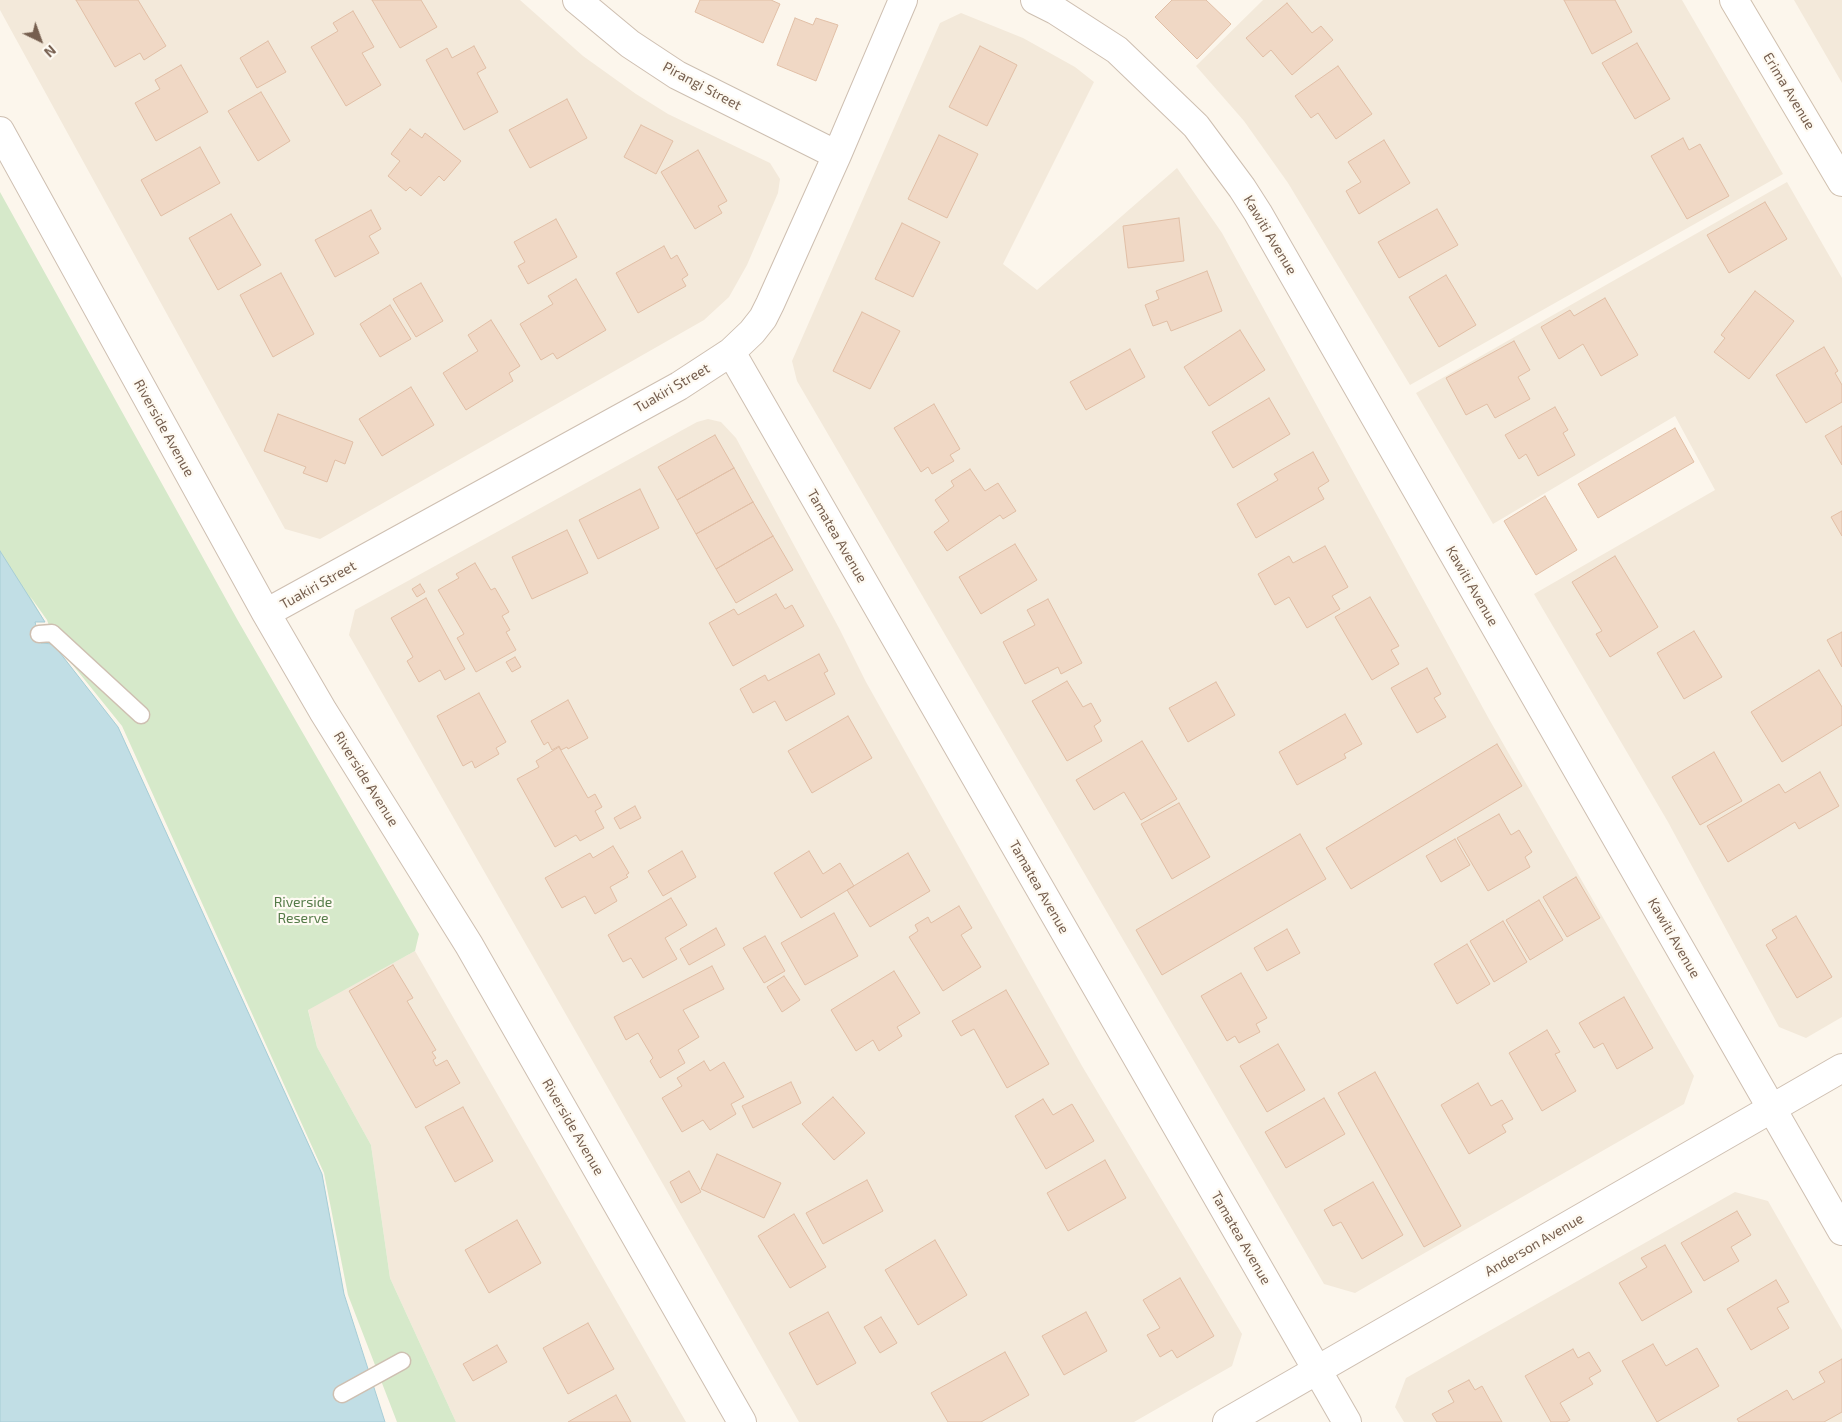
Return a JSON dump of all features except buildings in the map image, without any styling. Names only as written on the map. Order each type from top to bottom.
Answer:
[{"type":"street","name":"Pirangi Street","points":[[577,0],[630,44],[677,75],[837,155]]},
{"type":"street","name":"Tuakiri Street","points":[[266,613],[679,386],[731,352],[752,332],[766,312],[837,155],[903,0]]},
{"type":"street","name":"Kawiti Avenue","points":[[1035,0],[1055,10],[1117,50],[1196,126],[1242,188],[1842,1231]]},
{"type":"street","name":"Erima Avenue","points":[[1734,0],[1842,182]]},
{"type":"street","name":"Riverside Avenue","points":[[0,131],[266,613],[323,711],[468,945],[742,1422]]},
{"type":"street","name":"Tamatea Avenue","points":[[731,352],[1347,1422]]},
{"type":"street","name":"Anderson Avenue","points":[[1227,1422],[1842,1068]]},
{"type":"lane","points":[[40,634],[52,633],[142,715]]},
{"type":"lane","points":[[342,1394],[402,1361]]},
{"type":"shaded area","points":[[0,0],[520,0],[583,56],[636,94],[668,114],[770,163],[780,179],[778,193],[747,265],[729,297],[704,320],[320,539],[285,529],[0,10]]},
{"type":"shaded area","points":[[1263,0],[1682,0],[1783,174],[1410,385],[1288,183],[1244,121],[1196,66]]},
{"type":"shaded area","points":[[1794,0],[1842,0],[1842,83]]},
{"type":"shaded area","points":[[961,13],[1023,38],[1075,67],[1094,82],[1003,264],[1037,290],[1177,168],[1222,233],[1489,719],[1694,1076],[1684,1104],[1355,1293],[1324,1284],[797,381],[792,361],[940,23]]},
{"type":"shaded area","points":[[1787,182],[1842,278],[1842,1017],[1806,1038],[1779,1027],[1668,822],[1534,594],[1715,490],[1675,416],[1493,524],[1416,393]]},
{"type":"shaded area","points":[[708,419],[721,422],[736,438],[840,630],[866,682],[1082,1066],[1242,1334],[1232,1366],[1134,1422],[799,1422],[349,635],[355,610],[697,422]]},
{"type":"shaded area","points":[[415,951],[686,1422],[456,1422],[390,1278],[371,1145],[317,1047],[308,1009]]},
{"type":"shaded area","points":[[1735,1192],[1768,1201],[1842,1330],[1842,1422],[1404,1422],[1395,1407],[1406,1378]]},
{"type":"green space","name":"Riverside Reserve","points":[[0,192],[237,619],[419,934],[415,951],[308,1010],[317,1047],[371,1145],[390,1278],[456,1422],[397,1422],[348,1295],[324,1173],[122,726],[55,643],[47,620],[30,596],[45,622],[35,622],[41,643],[53,644],[118,727],[322,1174],[344,1294],[0,1422]]},
{"type":"water","points":[[0,551],[45,622],[35,622],[41,643],[53,644],[118,727],[322,1174],[344,1294],[385,1422],[0,1422]]}]
